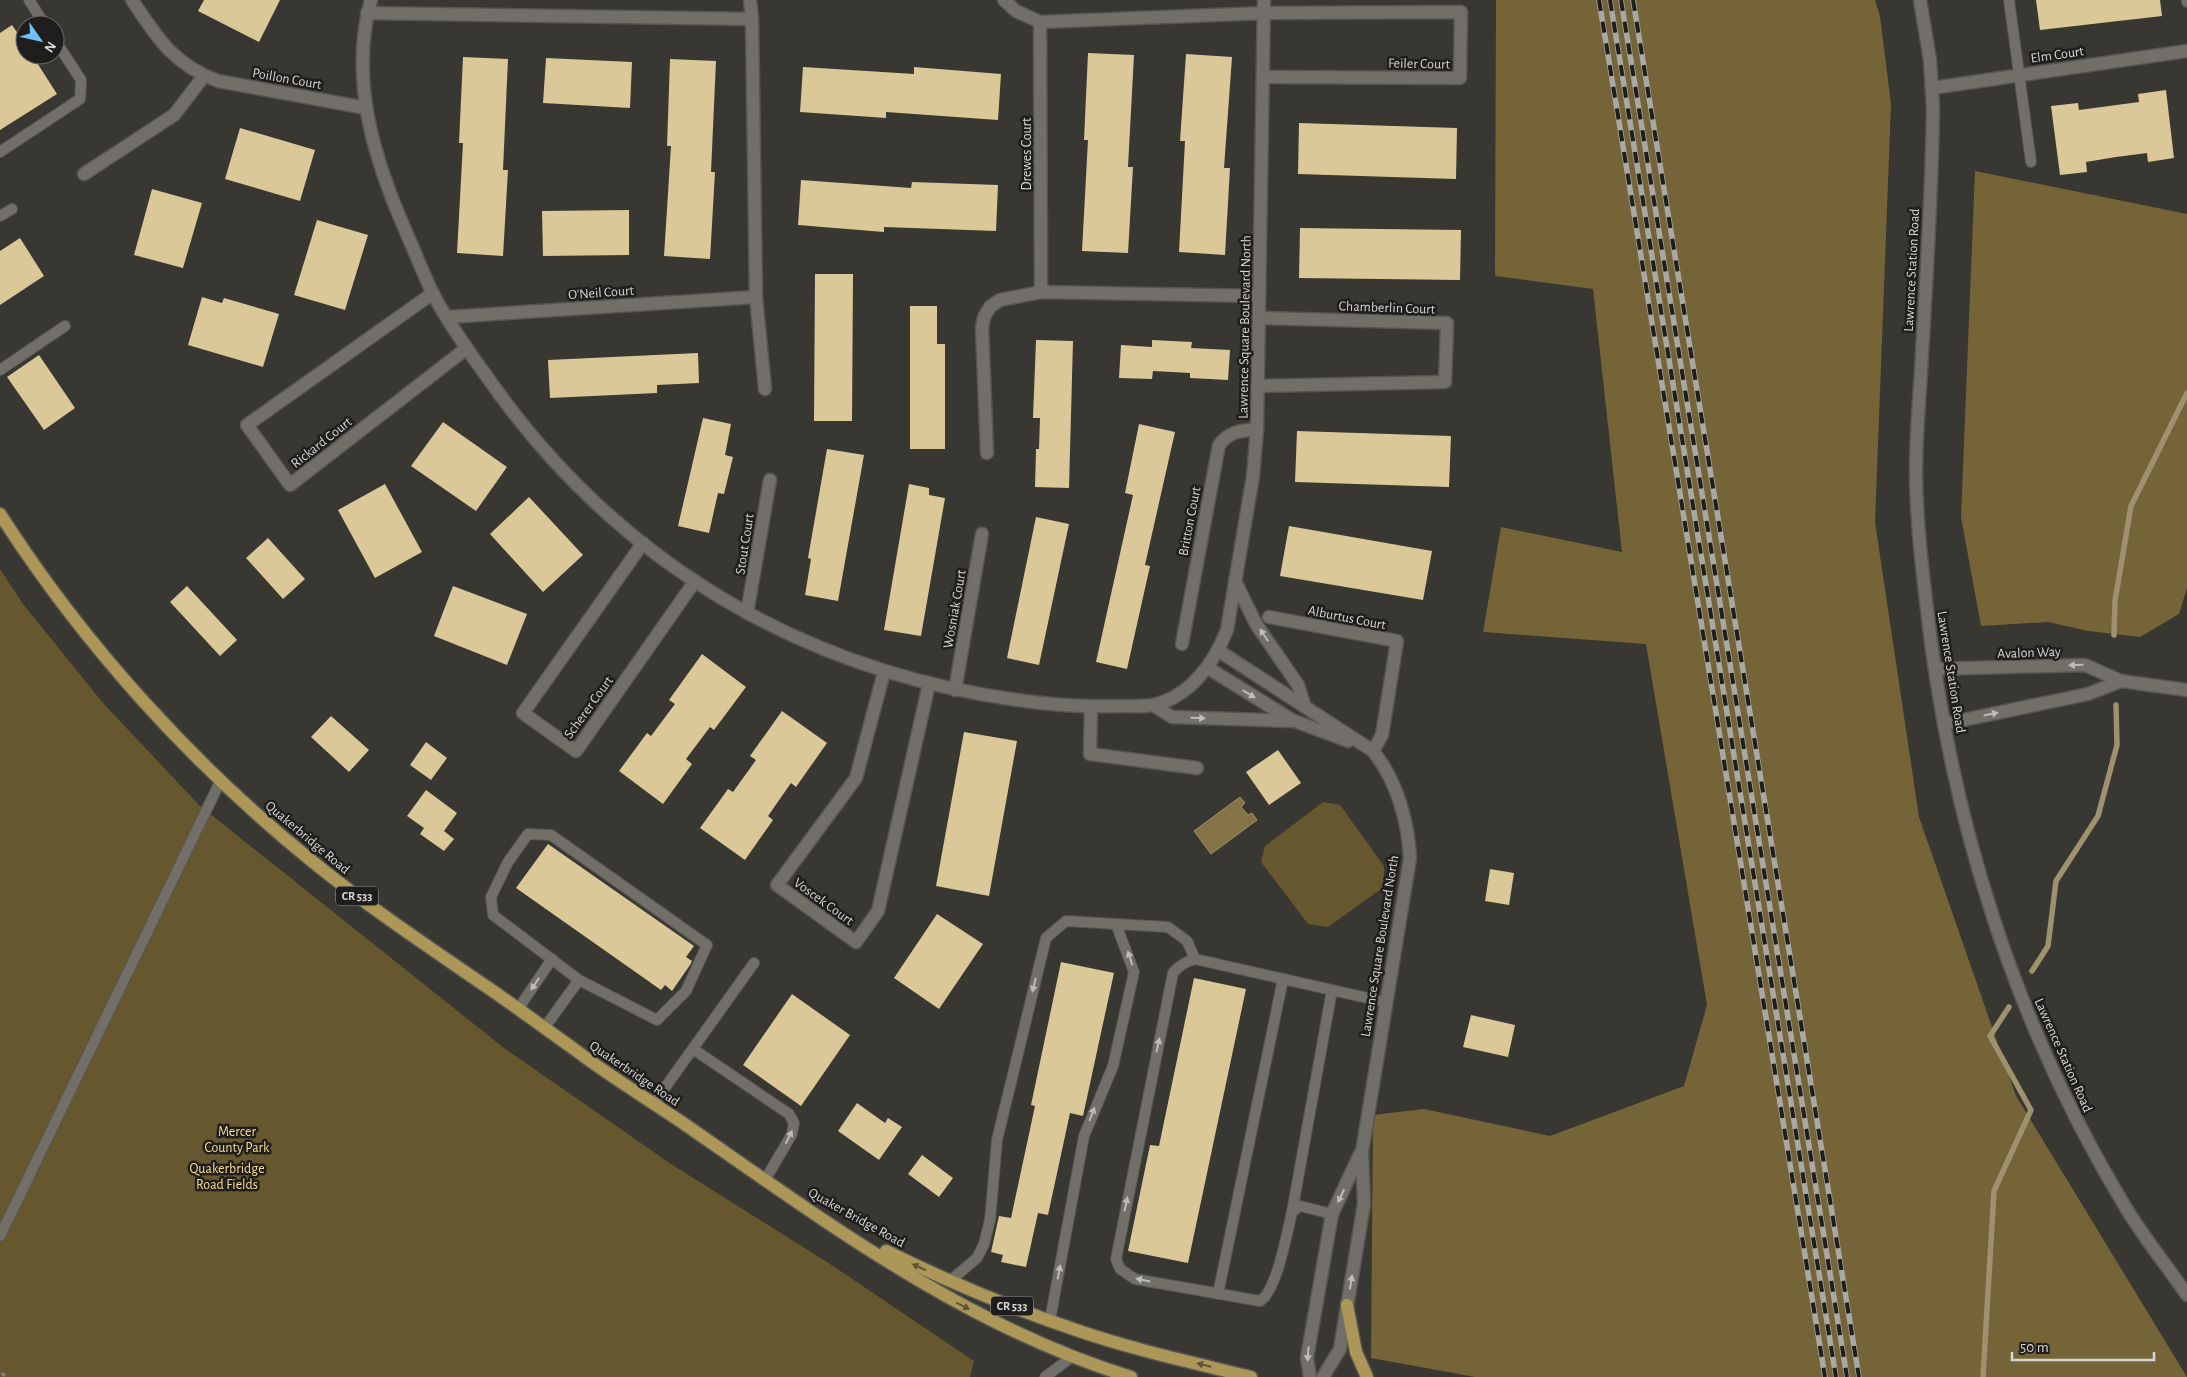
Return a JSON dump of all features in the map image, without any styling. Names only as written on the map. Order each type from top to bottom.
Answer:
[{"type":"main road","name":"Quakerbridge Road","points":[[0,514],[41,575],[90,638],[141,698],[221,780],[313,862],[368,905],[545,1027],[579,1054],[789,1196]]},
{"type":"main road","name":"Quaker Bridge Road","points":[[789,1196],[870,1243],[950,1280],[1050,1320],[1138,1349],[1251,1377]]},
{"type":"main road","name":"Quaker Bridge Road","points":[[789,1196],[936,1292],[1002,1326],[1073,1356],[1131,1377]]},
{"type":"main road","points":[[1348,1306],[1356,1352],[1367,1377]]},
{"type":"street","name":"Poillon Court","points":[[132,0],[165,48],[183,64],[204,76],[218,81],[366,108]]},
{"type":"street","name":"Lawrence Square Boulevard North","points":[[371,0],[367,13],[363,46],[362,78],[372,137],[394,205],[433,293],[467,348],[501,398],[536,441],[583,491],[643,543],[695,581],[748,613],[790,635],[884,672],[929,684],[1002,698],[1091,707],[1153,705],[1180,692],[1192,684],[1208,668],[1219,651],[1227,630],[1253,476],[1256,429],[1264,0]]},
{"type":"street","points":[[750,0],[752,19],[756,297],[765,389]]},
{"type":"street","points":[[1004,0],[1016,11],[1040,22],[1264,13]]},
{"type":"street","name":"Lawrence Station Road","points":[[1920,0],[1930,60],[1933,150],[1916,470],[1921,555],[1935,669],[1944,724],[1961,806],[1984,888],[2005,954],[2030,1020],[2059,1086],[2096,1157],[2127,1211],[2187,1295]]},
{"type":"street","name":"Feiler Court","points":[[1263,77],[1460,78],[1461,12],[1264,13]]},
{"type":"street","points":[[367,13],[752,19]]},
{"type":"street","name":"Drewes Court","points":[[1040,22],[1042,292]]},
{"type":"street","name":"Elm Court","points":[[1932,88],[2187,50]]},
{"type":"street","points":[[84,174],[174,115],[204,76]]},
{"type":"street","points":[[987,453],[982,328],[984,316],[990,307],[1000,300],[1042,292],[1259,296]]},
{"type":"street","name":"Rickard Court","points":[[433,293],[247,425],[290,485],[467,348]]},
{"type":"street","name":"O'Neil Court","points":[[448,317],[756,297]]},
{"type":"street","name":"Chamberlin Court","points":[[1257,386],[1445,382],[1448,323],[1259,318]]},
{"type":"street","name":"Britton Court","points":[[1182,644],[1219,445],[1226,436],[1236,431],[1256,429]]},
{"type":"street","name":"Stout Court","points":[[748,613],[770,480]]},
{"type":"street","name":"Wosniak Court","points":[[955,690],[982,534]]},
{"type":"street","name":"Scherer Court","points":[[643,543],[523,713],[576,751],[695,581]]},
{"type":"street","points":[[1235,582],[1256,624],[1298,685],[1305,707]]},
{"type":"street","name":"Alburtus Court","points":[[1269,617],[1397,642],[1382,735],[1373,752]]},
{"type":"street","name":"Lawrence Square Boulevard North","points":[[1219,651],[1373,752],[1380,761],[1402,808],[1409,832],[1410,858],[1362,1152],[1364,1204],[1348,1306],[1340,1349],[1323,1377]]},
{"type":"street","name":"Avalon Way","points":[[1935,669],[2085,665],[2121,681],[2187,690]]},
{"type":"street","points":[[1208,668],[1295,721],[1373,752]]},
{"type":"street","name":"Voscek Court","points":[[884,672],[856,778],[777,885],[856,942],[878,911],[929,684]]},
{"type":"street","name":"Avalon Way","points":[[1944,724],[2088,694],[2121,681]]},
{"type":"street","points":[[1153,705],[1172,718],[1295,721]]},
{"type":"street","points":[[1091,707],[1090,754],[1197,768]]},
{"type":"street","name":"Lawrence Square Boulevard North","points":[[1310,1377],[1307,1358],[1332,1214],[1362,1152]]},
{"type":"lane","points":[[29,0],[39,15]]},
{"type":"lane","points":[[2009,0],[2031,162]]},
{"type":"lane","points":[[0,152],[80,99],[81,80],[65,55]]},
{"type":"lane","points":[[0,216],[12,209]]},
{"type":"lane","points":[[0,370],[65,326]]},
{"type":"lane","points":[[0,1236],[221,780]]},
{"type":"lane","points":[[528,834],[551,835],[708,946],[686,991],[657,1020],[579,980],[492,915],[491,897],[508,862],[528,834]]},
{"type":"lane","points":[[950,1280],[977,1258],[984,1244],[990,1220],[997,1140],[1046,938],[1066,921],[1168,927],[1187,940],[1195,959]]},
{"type":"lane","points":[[1050,1320],[1084,1136],[1113,1066],[1134,972],[1116,924]]},
{"type":"lane","points":[[1332,990],[1296,1209],[1273,1281],[1263,1300],[1254,1301],[1135,1279],[1120,1269],[1116,1259],[1173,973],[1183,962],[1195,959],[1283,979],[1332,990],[1385,1002]]},
{"type":"lane","points":[[518,1009],[552,960]]},
{"type":"lane","points":[[654,1103],[754,963]]},
{"type":"lane","points":[[1218,1294],[1283,979]]},
{"type":"lane","points":[[545,1027],[579,980]]},
{"type":"lane","points":[[692,1049],[789,1114],[794,1122],[792,1134],[765,1180]]},
{"type":"lane","points":[[1296,1209],[1332,1214]]},
{"type":"lane","points":[[1044,1377],[1073,1356]]},
{"type":"path","points":[[2,1373],[6,1377]]},
{"type":"green space","name":"Mercer County Park","points":[[0,569],[23,604],[103,703],[199,805],[504,1048],[671,1164],[830,1264],[974,1361],[970,1377],[0,1377]]},
{"type":"green space","points":[[1323,802],[1340,805],[1384,866],[1384,887],[1328,927],[1308,924],[1261,862],[1265,846]]},
{"type":"shaded area","points":[[1496,0],[1875,0],[1880,16],[1891,104],[1875,522],[1919,817],[2016,1096],[2187,1377],[1475,1377],[1371,1358],[1373,1115],[1424,1109],[1550,1136],[1684,1086],[1707,1005],[1646,644],[1483,632],[1501,527],[1622,552],[1593,289],[1495,276]]},
{"type":"shaded area","points":[[1975,171],[2187,214],[2187,588],[2179,614],[2140,637],[2088,631],[2048,622],[1981,626],[1961,517]]},
{"type":"shaded area","points":[[1240,797],[1245,803],[1241,807],[1248,815],[1252,813],[1257,820],[1211,854],[1194,831]]},
{"type":"building","points":[[204,0],[280,0],[259,42],[198,11]]},
{"type":"building","points":[[2036,0],[2160,0],[2162,16],[2040,30]]},
{"type":"building","points":[[12,25],[15,29],[15,65],[38,65],[57,94],[0,130],[0,33]]},
{"type":"building","points":[[1088,53],[1134,55],[1128,167],[1133,167],[1128,253],[1082,251],[1088,140],[1084,140]]},
{"type":"building","points":[[1186,54],[1232,57],[1224,168],[1230,168],[1225,255],[1179,252],[1185,141],[1180,141]]},
{"type":"building","points":[[463,57],[508,59],[503,170],[508,170],[503,256],[457,253],[463,143],[459,143]]},
{"type":"building","points":[[546,58],[632,62],[630,108],[543,103]]},
{"type":"building","points":[[670,59],[716,61],[711,172],[715,172],[710,259],[664,256],[671,146],[667,146]]},
{"type":"building","points":[[803,67],[914,74],[914,67],[1001,74],[998,120],[886,112],[886,118],[800,112]]},
{"type":"building","points":[[2166,90],[2174,158],[2148,162],[2147,153],[2116,157],[2086,162],[2087,172],[2060,175],[2051,106],[2078,103],[2079,110],[2139,102],[2138,94]]},
{"type":"building","points":[[1299,123],[1457,128],[1456,179],[1298,174]]},
{"type":"building","points":[[240,128],[315,150],[300,201],[225,179]]},
{"type":"building","points":[[801,180],[911,188],[912,182],[998,185],[996,231],[884,227],[884,232],[798,225]]},
{"type":"building","points":[[152,189],[202,203],[183,268],[134,255]]},
{"type":"building","points":[[629,210],[629,255],[543,256],[542,211]]},
{"type":"building","points":[[317,220],[368,235],[345,310],[294,295]]},
{"type":"building","points":[[1300,228],[1461,230],[1460,280],[1299,278]]},
{"type":"building","points":[[20,238],[44,276],[0,305],[0,251]]},
{"type":"building","points":[[815,274],[853,274],[852,421],[814,421]]},
{"type":"building","points":[[202,297],[222,303],[224,298],[279,314],[263,367],[188,345]]},
{"type":"building","points":[[910,306],[937,306],[937,344],[945,344],[945,449],[910,449]]},
{"type":"building","points":[[1036,340],[1073,341],[1069,488],[1035,487],[1036,449],[1039,449],[1040,418],[1033,418]]},
{"type":"building","points":[[1152,340],[1192,342],[1191,348],[1230,350],[1228,380],[1190,378],[1190,373],[1153,371],[1152,379],[1119,378],[1121,345],[1152,347]]},
{"type":"building","points":[[698,353],[699,383],[657,385],[657,393],[550,398],[548,360]]},
{"type":"building","points":[[39,355],[75,408],[44,430],[7,377]]},
{"type":"building","points":[[703,418],[731,424],[725,455],[733,457],[724,494],[718,493],[709,533],[678,526]]},
{"type":"building","points":[[443,422],[507,467],[476,511],[411,466]]},
{"type":"building","points":[[1139,424],[1175,432],[1145,565],[1150,566],[1127,669],[1096,662],[1133,495],[1125,493]]},
{"type":"building","points":[[1297,431],[1451,436],[1449,487],[1295,482]]},
{"type":"building","points":[[827,449],[864,455],[838,601],[805,595],[811,559],[808,558]]},
{"type":"building","points":[[385,484],[422,552],[375,578],[338,510]]},
{"type":"building","points":[[909,484],[929,488],[929,495],[945,498],[921,636],[884,630]]},
{"type":"building","points":[[529,497],[583,555],[543,592],[490,534]]},
{"type":"building","points":[[1036,517],[1069,524],[1039,665],[1007,658]]},
{"type":"building","points":[[1289,526],[1432,551],[1423,600],[1280,576]]},
{"type":"building","points":[[268,538],[305,579],[283,599],[246,558]]},
{"type":"building","points":[[187,586],[237,640],[220,656],[170,602]]},
{"type":"building","points":[[453,586],[527,614],[507,665],[434,636]]},
{"type":"building","points":[[702,654],[746,687],[714,730],[710,727],[686,759],[692,764],[663,804],[619,771],[647,733],[651,736],[675,704],[669,700]]},
{"type":"building","points":[[782,711],[827,743],[796,787],[791,783],[768,816],[773,820],[745,860],[700,828],[728,789],[733,792],[756,760],[750,756]]},
{"type":"building","points":[[331,716],[369,750],[349,772],[311,737]]},
{"type":"building","points":[[964,732],[1017,741],[989,896],[936,886]]},
{"type":"building","points":[[426,742],[447,758],[431,780],[410,765]]},
{"type":"building","points":[[1278,750],[1301,783],[1269,805],[1246,772]]},
{"type":"building","points":[[426,790],[457,813],[444,831],[454,839],[444,851],[420,834],[424,828],[407,816]]},
{"type":"building","points":[[548,844],[694,946],[686,957],[692,961],[672,991],[665,985],[661,990],[516,888]]},
{"type":"building","points":[[1490,869],[1514,873],[1509,905],[1485,901]]},
{"type":"building","points":[[937,914],[983,944],[939,1009],[894,978]]},
{"type":"building","points":[[1061,962],[1114,973],[1083,1116],[1070,1113],[1048,1215],[1038,1213],[1026,1267],[1001,1262],[1003,1255],[991,1252],[999,1216],[1011,1218],[1035,1106],[1031,1105]]},
{"type":"building","points":[[1194,978],[1246,989],[1188,1263],[1128,1251],[1150,1145],[1159,1146]]},
{"type":"building","points":[[792,994],[850,1035],[801,1106],[743,1065]]},
{"type":"building","points":[[1471,1015],[1515,1025],[1508,1057],[1463,1047]]},
{"type":"building","points":[[857,1103],[885,1123],[888,1118],[902,1127],[879,1160],[838,1131]]},
{"type":"building","points":[[922,1155],[953,1178],[939,1197],[908,1174]]},
{"type":"waterway","points":[[2114,635],[2115,601],[2131,506],[2187,393]]},
{"type":"waterway","points":[[2032,971],[2048,946],[2056,881],[2098,816],[2117,745],[2116,705]]},
{"type":"waterway","points":[[1983,1377],[1994,1191],[2031,1110],[1990,1036],[2009,1007]]},
{"type":"railway","points":[[1599,0],[1825,1377]]},
{"type":"railway","points":[[1610,0],[1836,1377]]},
{"type":"railway","points":[[1621,0],[1847,1377]]},
{"type":"railway","points":[[1633,0],[1859,1377]]},
{"type":"park label","name":"Quakerbridge Road Fields","points":[[227,1176]]}]
